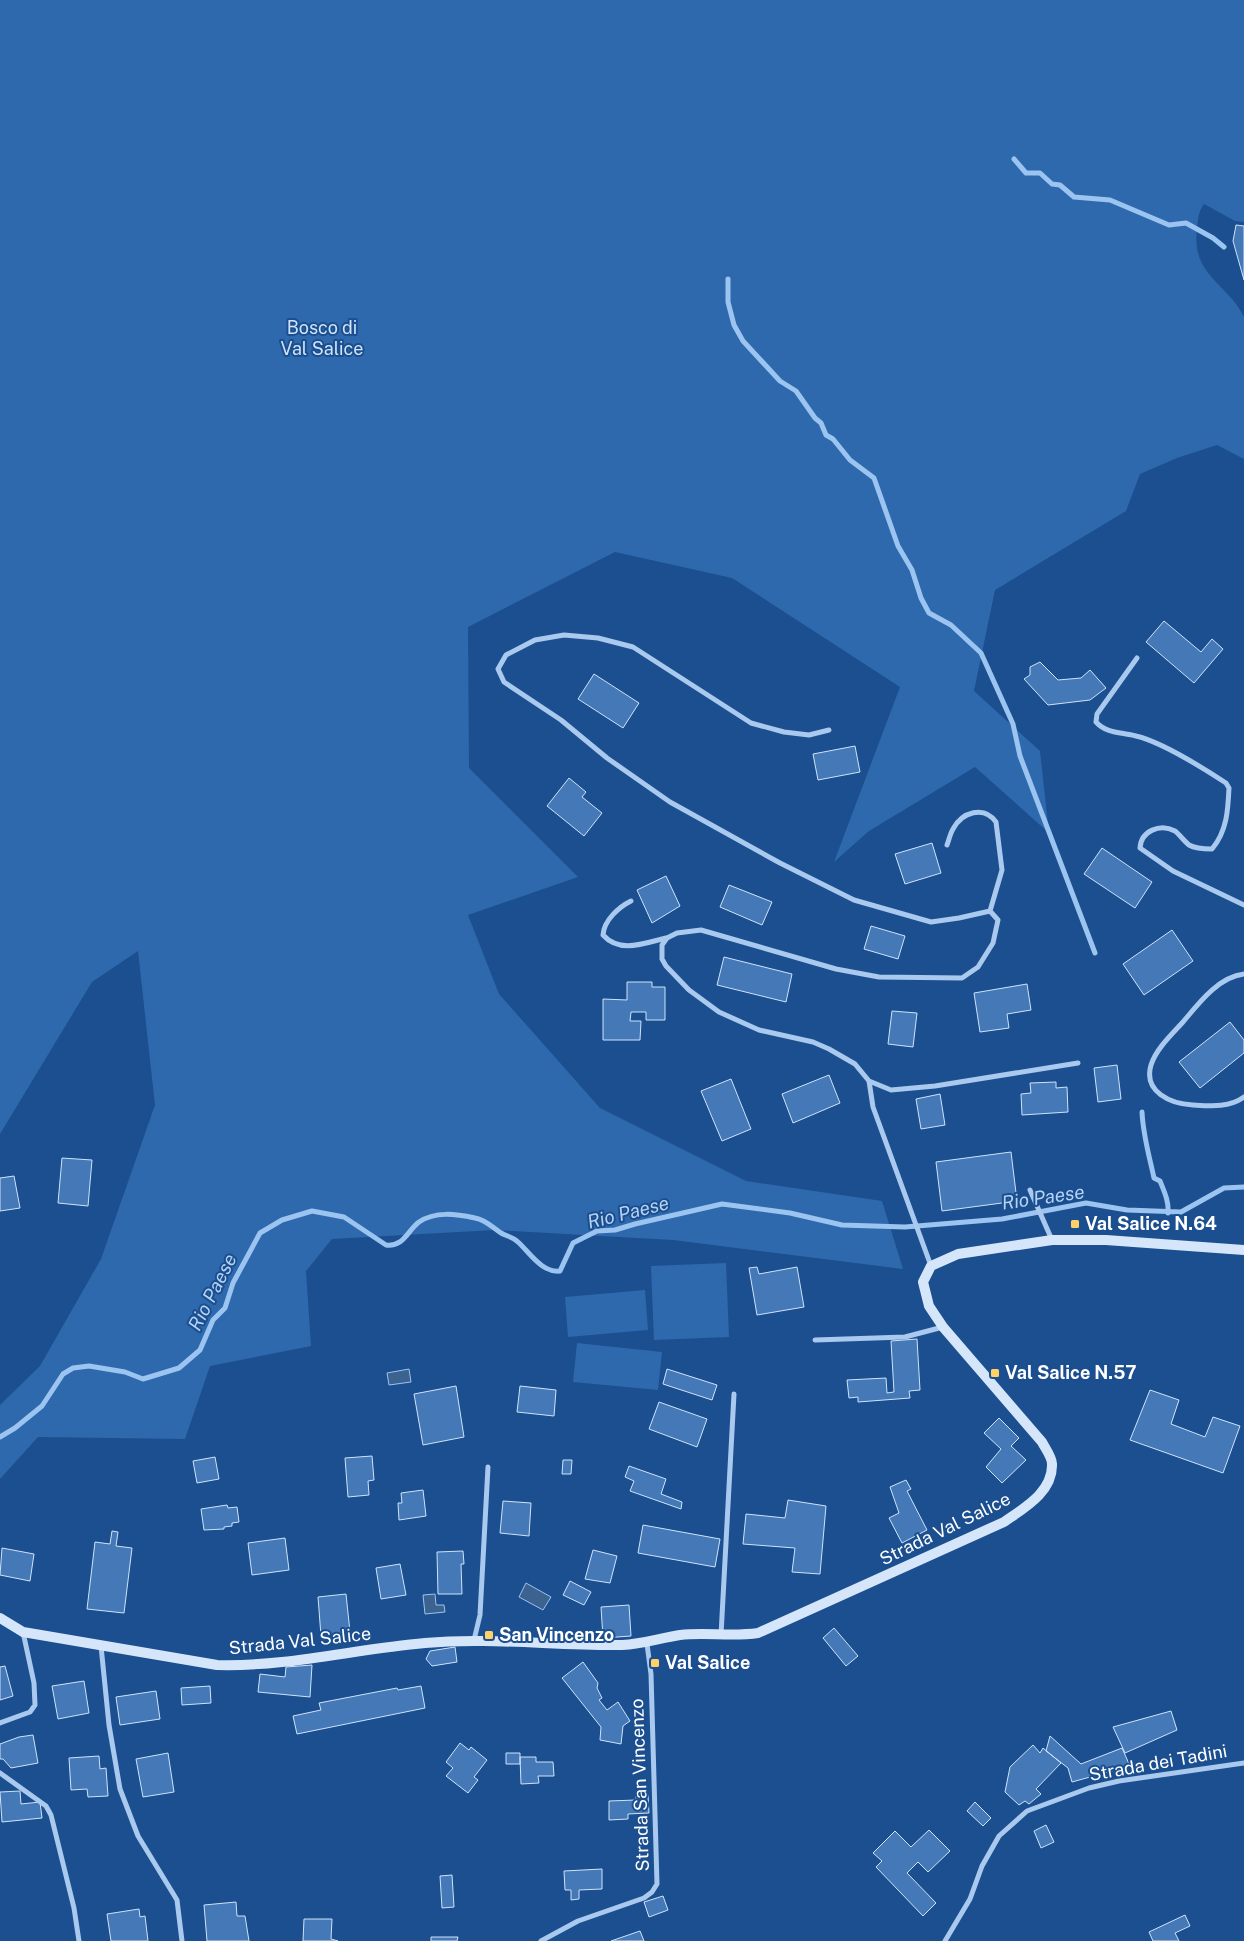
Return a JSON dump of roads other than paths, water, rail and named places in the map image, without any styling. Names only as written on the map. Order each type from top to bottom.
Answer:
[{"type":"street","points":[[830,730],[810,735],[784,732],[751,722],[632,646],[598,638],[564,635],[536,640],[506,655],[498,669],[504,682],[561,720],[607,758],[670,802],[780,863],[854,900],[931,922],[990,911]]},
{"type":"street","points":[[1137,658],[1097,714],[1096,722],[1110,732],[1136,736],[1155,742],[1226,782],[1229,788],[1225,826],[1221,839],[1212,849],[1190,845],[1174,831],[1162,828],[1146,832],[1140,839],[1140,848],[1173,872],[1244,905]]},
{"type":"street","points":[[948,845],[953,829],[962,817],[968,814],[984,812],[992,816],[996,822],[1002,870],[990,911]]},
{"type":"street","points":[[632,901],[619,908],[606,924],[603,935],[607,939],[626,947],[667,938],[684,931],[701,930],[836,969],[879,977],[962,978],[978,967],[993,943],[998,920],[990,911]]},
{"type":"street","points":[[667,938],[660,951],[666,966],[689,990],[719,1012],[759,1030],[813,1042],[830,1049],[855,1064],[869,1081],[891,1090],[926,1087],[1078,1063]]},
{"type":"street","points":[[1244,974],[1219,984],[1199,1003],[1163,1046],[1152,1064],[1150,1074],[1156,1093],[1170,1101],[1184,1105],[1226,1105],[1244,1097]]},
{"type":"street","points":[[869,1081],[873,1107],[931,1266],[958,1254],[1052,1240],[1106,1240],[1244,1250]]},
{"type":"street","points":[[1030,1190],[1052,1240]]},
{"type":"street","name":"Strada Val Salice","points":[[0,1618],[23,1632],[217,1665],[248,1666],[424,1643],[474,1640],[584,1646],[646,1644],[679,1635],[721,1636],[758,1633],[888,1576],[1004,1522],[1029,1505],[1048,1485],[1052,1463],[1042,1442],[943,1327],[929,1306],[923,1282],[931,1266]]},
{"type":"street","points":[[815,1340],[906,1337],[943,1327]]},
{"type":"street","points":[[721,1636],[734,1394]]},
{"type":"street","points":[[474,1640],[480,1615],[488,1467]]},
{"type":"street","points":[[0,1723],[30,1712],[35,1705],[34,1683],[23,1632]]},
{"type":"street","name":"Strada San Vincenzo","points":[[541,1941],[578,1921],[644,1898],[652,1892],[656,1884],[650,1674],[646,1644]]},
{"type":"street","points":[[101,1646],[109,1725],[120,1789],[138,1836],[177,1900],[182,1941]]},
{"type":"street","name":"Strada dei Tadini","points":[[944,1941],[970,1899],[982,1866],[999,1836],[1027,1811],[1089,1788],[1119,1781],[1244,1763]]},
{"type":"street","points":[[0,1773],[46,1806],[51,1815],[74,1908],[79,1941]]},
{"type":"waterway","points":[[1014,159],[1026,173],[1040,173],[1052,184],[1060,185],[1074,197],[1110,200],[1169,225],[1186,223],[1213,238],[1224,247]]},
{"type":"waterway","points":[[728,279],[728,302],[734,325],[743,341],[780,381],[796,391],[815,418],[821,423],[826,435],[833,439],[850,460],[874,478],[898,546],[912,570],[921,598],[929,613],[951,625],[981,653],[1013,724],[1020,756],[1095,953]]},
{"type":"waterway","points":[[1142,1112],[1145,1137],[1154,1178],[1160,1181],[1167,1200],[1168,1213]]},
{"type":"waterway","name":"Rio Paese","points":[[0,1437],[15,1428],[42,1406],[63,1374],[73,1368],[89,1366],[125,1372],[143,1379],[179,1368],[200,1350],[213,1320],[225,1308],[233,1283],[260,1233],[282,1220],[312,1211],[344,1217],[386,1245],[397,1244],[419,1222],[432,1216],[453,1215],[475,1218],[486,1222],[501,1233],[516,1240],[542,1266],[554,1271],[560,1271],[573,1243],[597,1231],[615,1230],[722,1204],[790,1213],[842,1225],[905,1227],[1002,1219],[1086,1203],[1127,1210],[1181,1212],[1224,1188],[1244,1187]]},
{"type":"place","name":"Val Salice N.64","points":[[1075,1224]]},
{"type":"place","name":"Val Salice N.57","points":[[995,1373]]},
{"type":"place","name":"San Vincenzo","points":[[489,1635]]},
{"type":"place","name":"Val Salice","points":[[655,1663]]},
{"type":"park label","name":"Bosco di Val Salice","points":[[322,338]]}]
